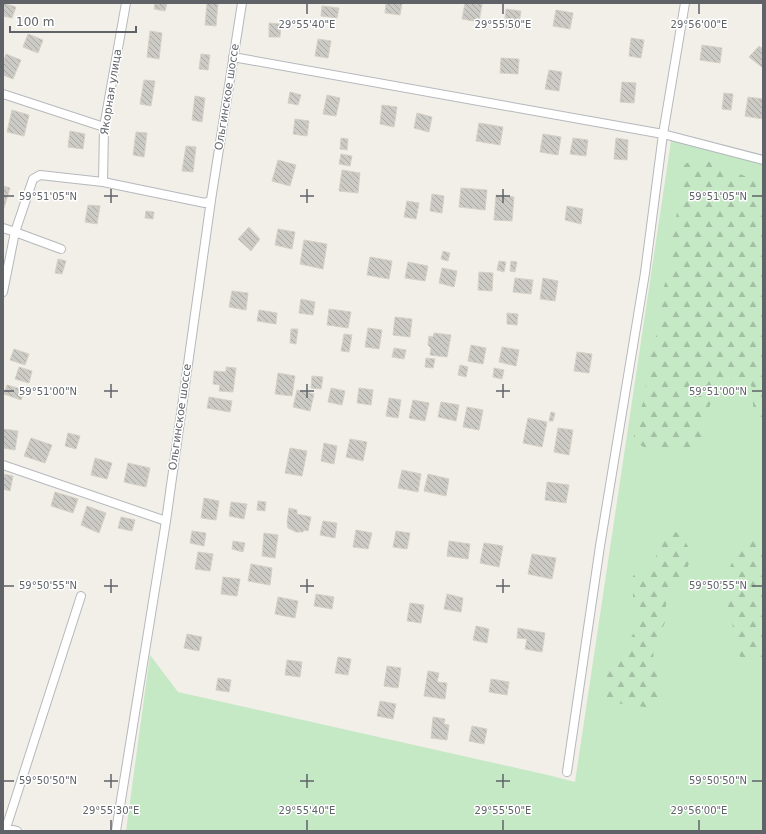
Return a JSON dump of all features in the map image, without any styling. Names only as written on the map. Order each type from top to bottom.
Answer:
[{"type":"street","name":"Якорная улица","points":[[103,182],[104,127],[126,3]]},
{"type":"street","name":"Ольгинское шоссе","points":[[116,831],[166,521],[211,200],[242,3]]},
{"type":"street","points":[[567,772],[600,546],[645,272],[663,134],[685,3]]},
{"type":"street","points":[[233,57],[663,134],[763,160]]},
{"type":"street","points":[[3,94],[104,127]]},
{"type":"street","points":[[3,292],[14,232],[33,179],[40,175],[103,182],[205,203],[211,200]]},
{"type":"street","points":[[3,228],[61,249]]},
{"type":"street","points":[[3,465],[166,521]]},
{"type":"street","points":[[17,831],[5,827],[81,596]]},
{"type":"green space","points":[[680,138],[763,165],[763,831],[126,831],[150,655],[178,692],[575,782],[671,141]]},
{"type":"green space","points":[[693,159],[711,162],[745,176],[763,180],[763,422],[755,421],[750,381],[733,381],[721,388],[712,401],[706,417],[703,436],[698,443],[691,448],[684,450],[645,448],[634,440],[634,428],[645,397],[647,366],[657,333],[659,301],[670,269],[671,227],[676,217],[679,205],[679,174],[684,165]]},
{"type":"green space","points":[[669,528],[676,532],[685,541],[689,548],[690,557],[683,576],[667,601],[665,622],[657,636],[653,650],[661,690],[659,709],[616,703],[607,697],[605,686],[607,675],[637,628],[638,607],[633,597],[633,576],[647,567],[654,559],[658,550],[659,533]]},
{"type":"green space","points":[[757,536],[763,538],[762,660],[741,658],[735,644],[731,617],[723,597],[725,582],[738,549],[746,537]]},
{"type":"building","points":[[3,3],[16,7],[12,18],[3,16]]},
{"type":"building","points":[[155,3],[167,3],[165,11],[154,9]]},
{"type":"building","points":[[207,3],[218,3],[216,26],[205,25]]},
{"type":"building","points":[[386,3],[402,3],[400,15],[385,13]]},
{"type":"building","points":[[465,3],[482,4],[479,22],[462,19]]},
{"type":"building","points":[[322,6],[339,8],[337,18],[321,16]]},
{"type":"building","points":[[506,9],[521,11],[518,29],[504,27]]},
{"type":"building","points":[[556,10],[573,13],[570,29],[553,26]]},
{"type":"building","points":[[269,23],[281,24],[280,37],[269,37]]},
{"type":"building","points":[[150,31],[162,33],[159,59],[147,57]]},
{"type":"building","points":[[28,34],[43,40],[38,53],[23,47]]},
{"type":"building","points":[[631,38],[644,40],[641,58],[629,56]]},
{"type":"building","points":[[318,39],[331,41],[328,58],[315,56]]},
{"type":"building","points":[[702,45],[722,48],[720,63],[700,60]]},
{"type":"building","points":[[759,46],[763,49],[763,68],[749,57]]},
{"type":"building","points":[[6,54],[21,60],[13,79],[3,75],[3,63]]},
{"type":"building","points":[[201,54],[210,55],[208,70],[199,69]]},
{"type":"building","points":[[501,58],[519,59],[518,74],[500,73]]},
{"type":"building","points":[[549,70],[562,72],[559,91],[545,89]]},
{"type":"building","points":[[144,80],[155,81],[151,106],[140,104]]},
{"type":"building","points":[[622,82],[636,83],[634,103],[620,102]]},
{"type":"building","points":[[290,92],[301,95],[298,105],[288,103]]},
{"type":"building","points":[[724,93],[733,94],[731,110],[722,109]]},
{"type":"building","points":[[327,95],[340,98],[336,116],[323,114]]},
{"type":"building","points":[[195,96],[205,98],[202,122],[192,120]]},
{"type":"building","points":[[748,97],[763,99],[763,119],[745,116]]},
{"type":"building","points":[[382,105],[397,107],[394,127],[380,124]]},
{"type":"building","points":[[12,110],[29,115],[24,136],[7,132]]},
{"type":"building","points":[[417,113],[432,117],[429,132],[414,128]]},
{"type":"building","points":[[295,119],[309,121],[307,136],[293,134]]},
{"type":"building","points":[[479,123],[503,127],[500,145],[476,141]]},
{"type":"building","points":[[70,131],[85,134],[83,149],[68,147]]},
{"type":"building","points":[[136,132],[147,133],[144,157],[133,155]]},
{"type":"building","points":[[543,134],[561,137],[558,155],[540,152]]},
{"type":"building","points":[[341,138],[348,139],[347,150],[340,149]]},
{"type":"building","points":[[573,138],[588,140],[586,156],[570,154]]},
{"type":"building","points":[[616,138],[628,140],[627,160],[614,159]]},
{"type":"building","points":[[186,146],[196,147],[193,172],[182,171]]},
{"type":"building","points":[[341,154],[352,156],[350,166],[339,164]]},
{"type":"building","points":[[278,160],[296,165],[290,186],[272,181]]},
{"type":"building","points":[[342,170],[360,173],[358,193],[339,191]]},
{"type":"building","points":[[3,186],[10,188],[4,208],[3,208]]},
{"type":"building","points":[[461,188],[487,190],[485,210],[459,207]]},
{"type":"building","points":[[432,194],[444,196],[442,213],[430,211]]},
{"type":"building","points":[[496,195],[514,197],[512,221],[494,220]]},
{"type":"building","points":[[407,201],[419,203],[416,219],[404,217]]},
{"type":"building","points":[[88,205],[100,206],[97,224],[85,222]]},
{"type":"building","points":[[567,206],[583,209],[581,224],[565,220]]},
{"type":"building","points":[[146,211],[154,212],[153,219],[145,218]]},
{"type":"building","points":[[249,227],[260,239],[251,251],[238,239]]},
{"type":"building","points":[[278,229],[295,232],[292,249],[275,245]]},
{"type":"building","points":[[304,240],[327,244],[323,269],[300,264]]},
{"type":"building","points":[[443,251],[450,253],[448,261],[441,259]]},
{"type":"building","points":[[370,257],[392,261],[389,279],[367,275]]},
{"type":"building","points":[[58,259],[66,261],[62,274],[55,273]]},
{"type":"building","points":[[499,261],[506,262],[504,272],[497,270]]},
{"type":"building","points":[[511,261],[517,262],[515,272],[510,271]]},
{"type":"building","points":[[408,262],[428,266],[425,281],[405,278]]},
{"type":"building","points":[[442,268],[457,271],[454,287],[439,283]]},
{"type":"building","points":[[479,272],[493,273],[492,291],[478,290]]},
{"type":"building","points":[[515,278],[533,280],[531,294],[513,292]]},
{"type":"building","points":[[543,278],[558,281],[555,301],[540,299]]},
{"type":"building","points":[[232,291],[248,293],[246,310],[229,307]]},
{"type":"building","points":[[301,299],[315,302],[313,315],[299,313]]},
{"type":"building","points":[[329,309],[351,312],[348,328],[327,325]]},
{"type":"building","points":[[259,310],[277,313],[276,324],[257,321]]},
{"type":"building","points":[[507,313],[518,314],[517,325],[507,324]]},
{"type":"building","points":[[395,317],[412,319],[410,337],[393,335]]},
{"type":"building","points":[[368,328],[382,330],[379,349],[365,347]]},
{"type":"building","points":[[291,329],[298,329],[296,344],[290,343]]},
{"type":"building","points":[[434,333],[451,335],[447,357],[430,355],[431,348],[428,345],[429,336],[433,337]]},
{"type":"building","points":[[344,334],[352,335],[349,352],[341,351]]},
{"type":"building","points":[[471,345],[486,348],[483,364],[468,361]]},
{"type":"building","points":[[502,347],[519,350],[516,366],[499,362]]},
{"type":"building","points":[[394,348],[406,350],[404,359],[392,357]]},
{"type":"building","points":[[14,349],[29,354],[25,365],[10,360]]},
{"type":"building","points":[[577,352],[592,354],[589,373],[574,371]]},
{"type":"building","points":[[426,358],[435,359],[433,368],[425,367]]},
{"type":"building","points":[[460,365],[468,367],[466,377],[458,375]]},
{"type":"building","points":[[19,367],[32,371],[29,383],[15,379]]},
{"type":"building","points":[[226,367],[236,368],[233,392],[219,391],[220,385],[213,384],[214,371],[226,372]]},
{"type":"building","points":[[494,368],[504,370],[502,379],[493,377]]},
{"type":"building","points":[[278,373],[295,376],[292,396],[275,394]]},
{"type":"building","points":[[312,376],[323,377],[321,389],[311,388]]},
{"type":"building","points":[[7,385],[25,390],[21,400],[4,394]]},
{"type":"building","points":[[331,388],[345,391],[342,405],[328,402]]},
{"type":"building","points":[[359,388],[373,390],[371,405],[357,403]]},
{"type":"building","points":[[297,390],[314,394],[310,411],[293,407]]},
{"type":"building","points":[[209,397],[232,401],[230,412],[207,408]]},
{"type":"building","points":[[389,398],[401,400],[398,418],[386,416]]},
{"type":"building","points":[[413,400],[429,403],[425,421],[409,418]]},
{"type":"building","points":[[441,402],[459,405],[456,421],[438,417]]},
{"type":"building","points":[[467,407],[483,410],[479,430],[463,427]]},
{"type":"building","points":[[551,412],[555,413],[553,421],[549,421]]},
{"type":"building","points":[[528,418],[547,422],[542,447],[523,443]]},
{"type":"building","points":[[558,428],[573,430],[569,455],[554,452]]},
{"type":"building","points":[[3,429],[18,431],[15,450],[3,448]]},
{"type":"building","points":[[68,433],[80,436],[76,449],[65,446]]},
{"type":"building","points":[[31,438],[52,445],[45,463],[24,456]]},
{"type":"building","points":[[350,439],[367,442],[363,461],[346,457]]},
{"type":"building","points":[[324,443],[337,446],[334,464],[321,461]]},
{"type":"building","points":[[290,448],[307,451],[302,476],[285,473]]},
{"type":"building","points":[[95,458],[112,463],[107,479],[91,475]]},
{"type":"building","points":[[128,463],[150,468],[146,487],[124,482]]},
{"type":"building","points":[[402,470],[421,474],[418,492],[398,488]]},
{"type":"building","points":[[3,474],[13,476],[10,491],[3,489]]},
{"type":"building","points":[[428,474],[449,479],[446,496],[424,491]]},
{"type":"building","points":[[547,482],[569,485],[566,503],[545,500]]},
{"type":"building","points":[[55,492],[78,499],[73,513],[51,506]]},
{"type":"building","points":[[204,498],[219,501],[216,520],[201,518]]},
{"type":"building","points":[[258,501],[266,502],[265,511],[257,510]]},
{"type":"building","points":[[231,502],[247,504],[244,519],[229,516]]},
{"type":"building","points":[[87,506],[106,513],[99,533],[81,525]]},
{"type":"building","points":[[289,508],[297,510],[297,514],[311,517],[308,531],[304,530],[303,532],[296,532],[288,528],[287,522]]},
{"type":"building","points":[[121,517],[135,520],[132,531],[118,528]]},
{"type":"building","points":[[323,521],[337,523],[335,538],[320,535]]},
{"type":"building","points":[[356,530],[372,533],[368,549],[353,547]]},
{"type":"building","points":[[192,531],[206,533],[204,546],[190,543]]},
{"type":"building","points":[[396,531],[410,533],[407,549],[393,547]]},
{"type":"building","points":[[264,533],[278,535],[275,558],[262,556]]},
{"type":"building","points":[[233,541],[245,543],[243,552],[232,549]]},
{"type":"building","points":[[449,541],[470,544],[468,559],[447,556]]},
{"type":"building","points":[[484,543],[503,546],[499,567],[480,563]]},
{"type":"building","points":[[198,552],[213,554],[210,571],[195,569]]},
{"type":"building","points":[[532,554],[556,558],[552,579],[528,574]]},
{"type":"building","points":[[251,564],[272,568],[270,585],[248,581]]},
{"type":"building","points":[[223,577],[240,579],[237,596],[221,594]]},
{"type":"building","points":[[316,594],[334,597],[332,609],[314,606]]},
{"type":"building","points":[[447,594],[463,598],[461,612],[444,609]]},
{"type":"building","points":[[278,597],[298,601],[295,618],[275,614]]},
{"type":"building","points":[[410,603],[424,605],[421,623],[407,621]]},
{"type":"building","points":[[476,626],[489,629],[487,643],[473,640]]},
{"type":"building","points":[[518,628],[545,633],[542,652],[525,649],[527,639],[517,638]]},
{"type":"building","points":[[187,634],[202,637],[199,651],[184,648]]},
{"type":"building","points":[[338,657],[351,659],[348,675],[335,673]]},
{"type":"building","points":[[287,660],[302,662],[300,677],[285,675]]},
{"type":"building","points":[[387,666],[401,668],[398,688],[384,686]]},
{"type":"building","points":[[428,671],[439,673],[437,682],[447,683],[445,699],[424,696]]},
{"type":"building","points":[[218,678],[231,680],[229,692],[216,690]]},
{"type":"building","points":[[491,679],[509,682],[507,695],[489,692]]},
{"type":"building","points":[[380,701],[396,704],[393,719],[377,716]]},
{"type":"building","points":[[433,717],[445,719],[444,724],[449,725],[447,740],[431,738]]},
{"type":"building","points":[[472,726],[487,729],[484,744],[469,741]]}]
